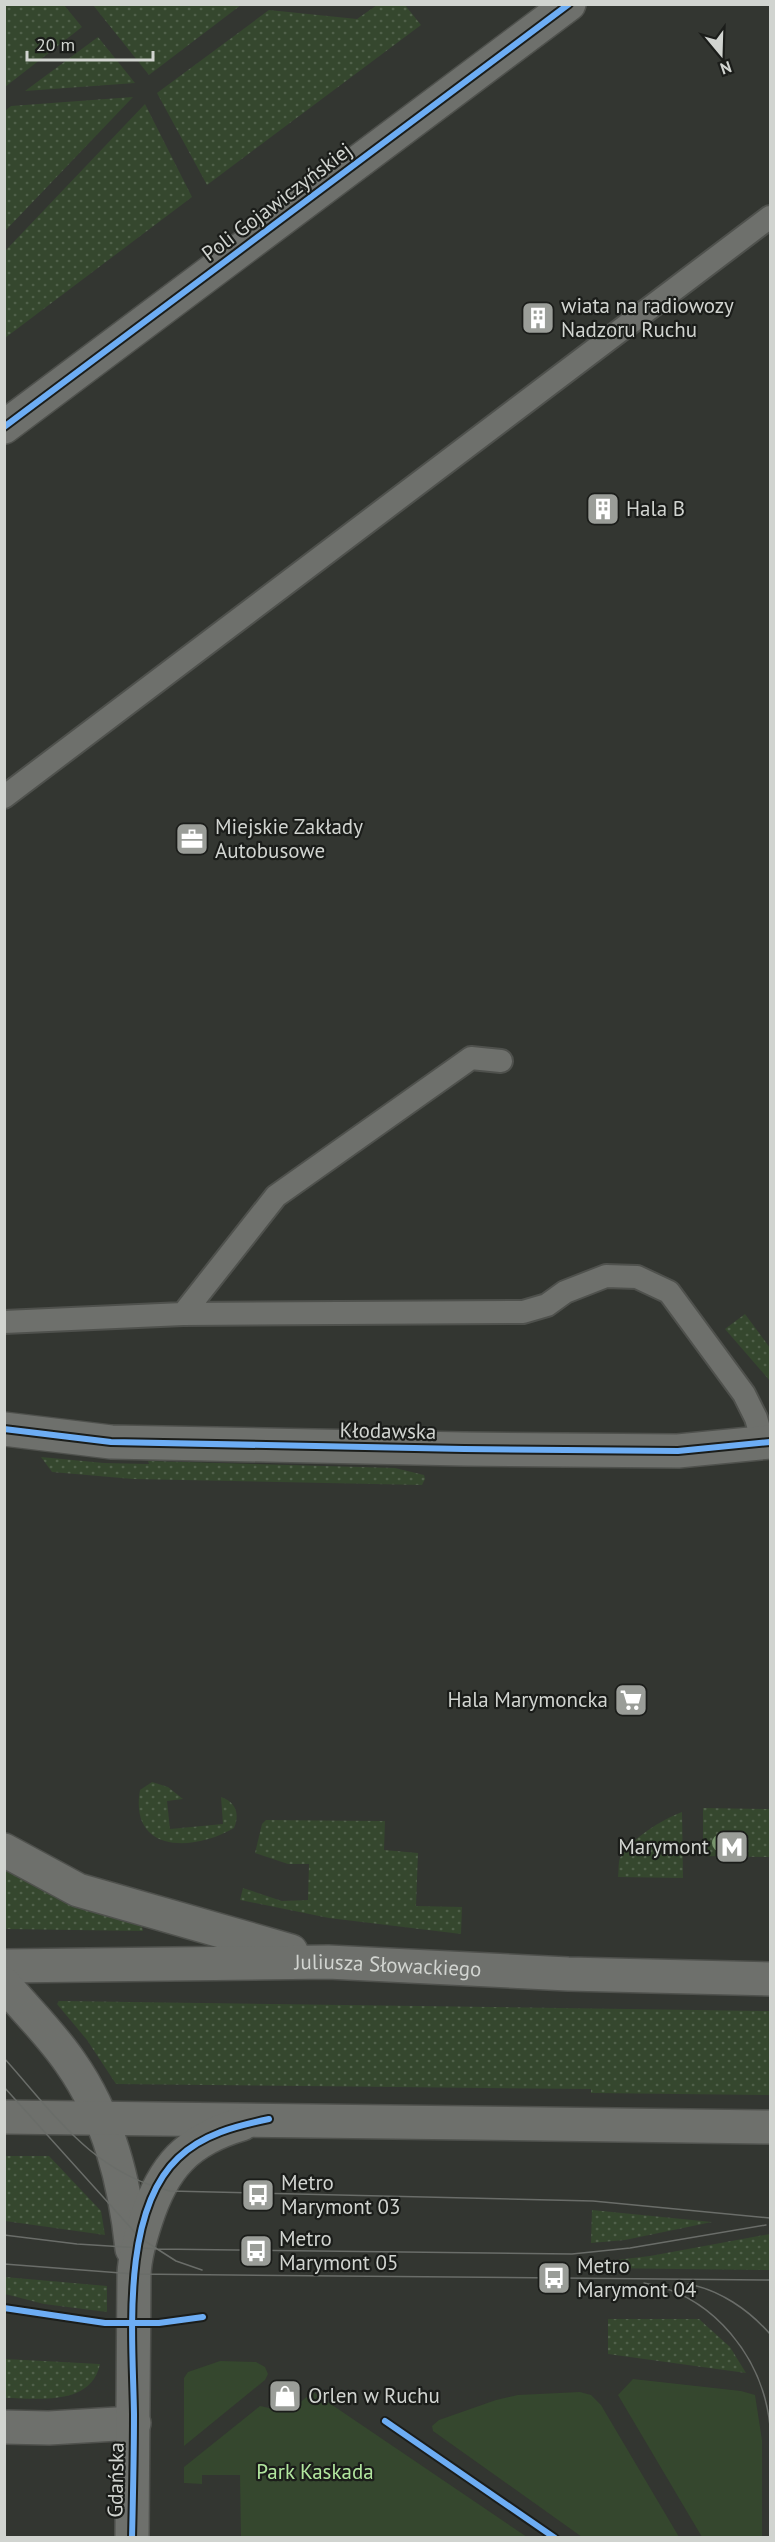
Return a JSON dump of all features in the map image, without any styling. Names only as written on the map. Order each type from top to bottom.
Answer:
[{"type":"street","name":"Poli Gojawiczyńskiej","points":[[4,427],[569,4]]},
{"type":"street","name":"Kłodawska","points":[[4,1430],[111,1442],[464,1449],[678,1451],[767,1443]]},
{"type":"street","points":[[4,1850],[78,1890],[328,1962]]},
{"type":"street","name":"Juliusza Słowackiego","points":[[4,1966],[328,1962],[568,1974],[771,1979]]},
{"type":"street","points":[[4,1984],[70,2061],[102,2118],[121,2173],[137,2251]]},
{"type":"street","points":[[4,2117],[771,2127]]},
{"type":"street","points":[[137,2251],[156,2188],[178,2158],[220,2131],[269,2119]]},
{"type":"street","name":"Gdańska","points":[[132,2538],[137,2251]]},
{"type":"street","points":[[4,2427],[49,2428],[134,2423]]},
{"type":"lane","points":[[4,796],[771,217]]},
{"type":"lane","points":[[183,1314],[276,1196],[471,1058],[501,1061]]},
{"type":"lane","points":[[4,1322],[183,1314],[523,1312],[547,1305],[565,1292],[606,1276],[637,1277],[669,1292],[744,1394],[767,1443]]},
{"type":"green space","points":[[5,4],[64,5],[82,27],[5,87]]},
{"type":"green space","points":[[93,5],[241,5],[149,75]]},
{"type":"green space","points":[[377,5],[405,5],[421,25],[207,185],[157,93],[269,10],[357,19]]},
{"type":"green space","points":[[98,37],[135,83],[25,91]]},
{"type":"green space","points":[[133,97],[5,231],[5,111],[11,106]]},
{"type":"green space","points":[[145,104],[192,197],[5,338],[5,251]]},
{"type":"green space","points":[[745,1314],[770,1348],[770,1381],[725,1329]]},
{"type":"green space","points":[[41,1457],[104,1463],[149,1464],[148,1461],[395,1468],[424,1475],[425,1479],[422,1485],[133,1479],[52,1472]]},
{"type":"green space","points":[[152,1782],[168,1787],[183,1799],[167,1801],[170,1829],[223,1824],[221,1797],[230,1802],[235,1809],[237,1818],[234,1828],[218,1836],[183,1843],[168,1842],[154,1836],[144,1826],[139,1811],[140,1790]]},
{"type":"green space","points":[[703,1808],[770,1809],[770,1857],[703,1856]]},
{"type":"green space","points":[[682,1812],[683,1878],[618,1877],[620,1858],[631,1844],[666,1819]]},
{"type":"green space","points":[[266,1820],[385,1821],[384,1850],[418,1853],[416,1906],[462,1907],[461,1934],[329,1918],[240,1900],[243,1888],[282,1901],[308,1900],[309,1864],[288,1864],[255,1853],[262,1824]]},
{"type":"green space","points":[[4,1869],[73,1901],[142,1926],[143,1931],[5,1929]]},
{"type":"green space","points":[[59,2001],[770,2011],[770,2095],[591,2093],[591,2089],[116,2084],[87,2040],[57,2004]]},
{"type":"green space","points":[[4,2156],[49,2156],[101,2211],[105,2235],[5,2221]]},
{"type":"green space","points":[[592,2210],[712,2222],[625,2240],[591,2243]]},
{"type":"green space","points":[[770,2234],[770,2270],[591,2268],[591,2263],[650,2256]]},
{"type":"green space","points":[[5,2277],[107,2286],[107,2312],[44,2304],[5,2294]]},
{"type":"green space","points":[[608,2319],[699,2319],[730,2347],[746,2373],[608,2354]]},
{"type":"green space","points":[[5,2359],[100,2364],[95,2378],[74,2394],[47,2399],[5,2398]]},
{"type":"green space","points":[[220,2361],[256,2362],[265,2367],[268,2374],[265,2380],[184,2446],[184,2378],[188,2372]]},
{"type":"green space","points":[[633,2379],[741,2391],[755,2395],[762,2440],[762,2537],[702,2537],[618,2395]]},
{"type":"green space","name":"Park Kaskada","points":[[313,2392],[527,2537],[241,2537],[240,2475],[202,2475],[202,2484],[184,2483],[184,2467],[260,2406],[288,2412]]},
{"type":"green space","points":[[580,2392],[591,2395],[601,2405],[679,2537],[582,2537],[433,2431],[432,2426],[439,2420],[496,2400],[518,2395]]},
{"type":"tram line","points":[[4,2058],[58,2120],[97,2156],[118,2170],[143,2182],[170,2191],[593,2201],[770,2218]]},
{"type":"tram line","points":[[4,2087],[140,2238],[176,2261],[202,2270]]},
{"type":"tram line","points":[[4,2235],[77,2244],[157,2249],[572,2254],[630,2248],[766,2225]]},
{"type":"tram line","points":[[4,2264],[134,2274],[770,2280]]},
{"type":"tram line","points":[[644,2283],[669,2290],[692,2301],[713,2316],[731,2334],[746,2354],[757,2377],[770,2426]]},
{"type":"tram line","points":[[688,2284],[711,2291],[733,2302],[770,2334]]},
{"type":"cycle path","points":[[4,427],[569,4]]},
{"type":"cycle path","points":[[4,1429],[111,1442],[464,1449],[678,1451],[770,1442]]},
{"type":"cycle path","points":[[132,2538],[134,2414],[132,2315],[138,2244],[147,2211],[159,2182],[178,2158],[188,2150],[220,2132],[269,2119]]},
{"type":"cycle path","points":[[4,2308],[105,2323],[159,2323],[203,2317]]},
{"type":"cycle path","points":[[385,2421],[555,2538]]},
{"type":"place","name":"wiata na radiowozy Nadzoru Ruchu","points":[[538,318]]},
{"type":"place","name":"Hala B","points":[[603,509]]},
{"type":"place","name":"Miejskie Zakłady Autobusowe","points":[[192,839]]},
{"type":"place","name":"Hala Marymoncka","points":[[631,1700]]},
{"type":"place","name":"Marymont","points":[[732,1847]]},
{"type":"place","name":"Metro Marymont 03","points":[[258,2195]]},
{"type":"place","name":"Metro Marymont 05","points":[[256,2251]]},
{"type":"place","name":"Metro Marymont 04","points":[[554,2278]]},
{"type":"place","name":"Orlen w Ruchu","points":[[285,2396]]}]
